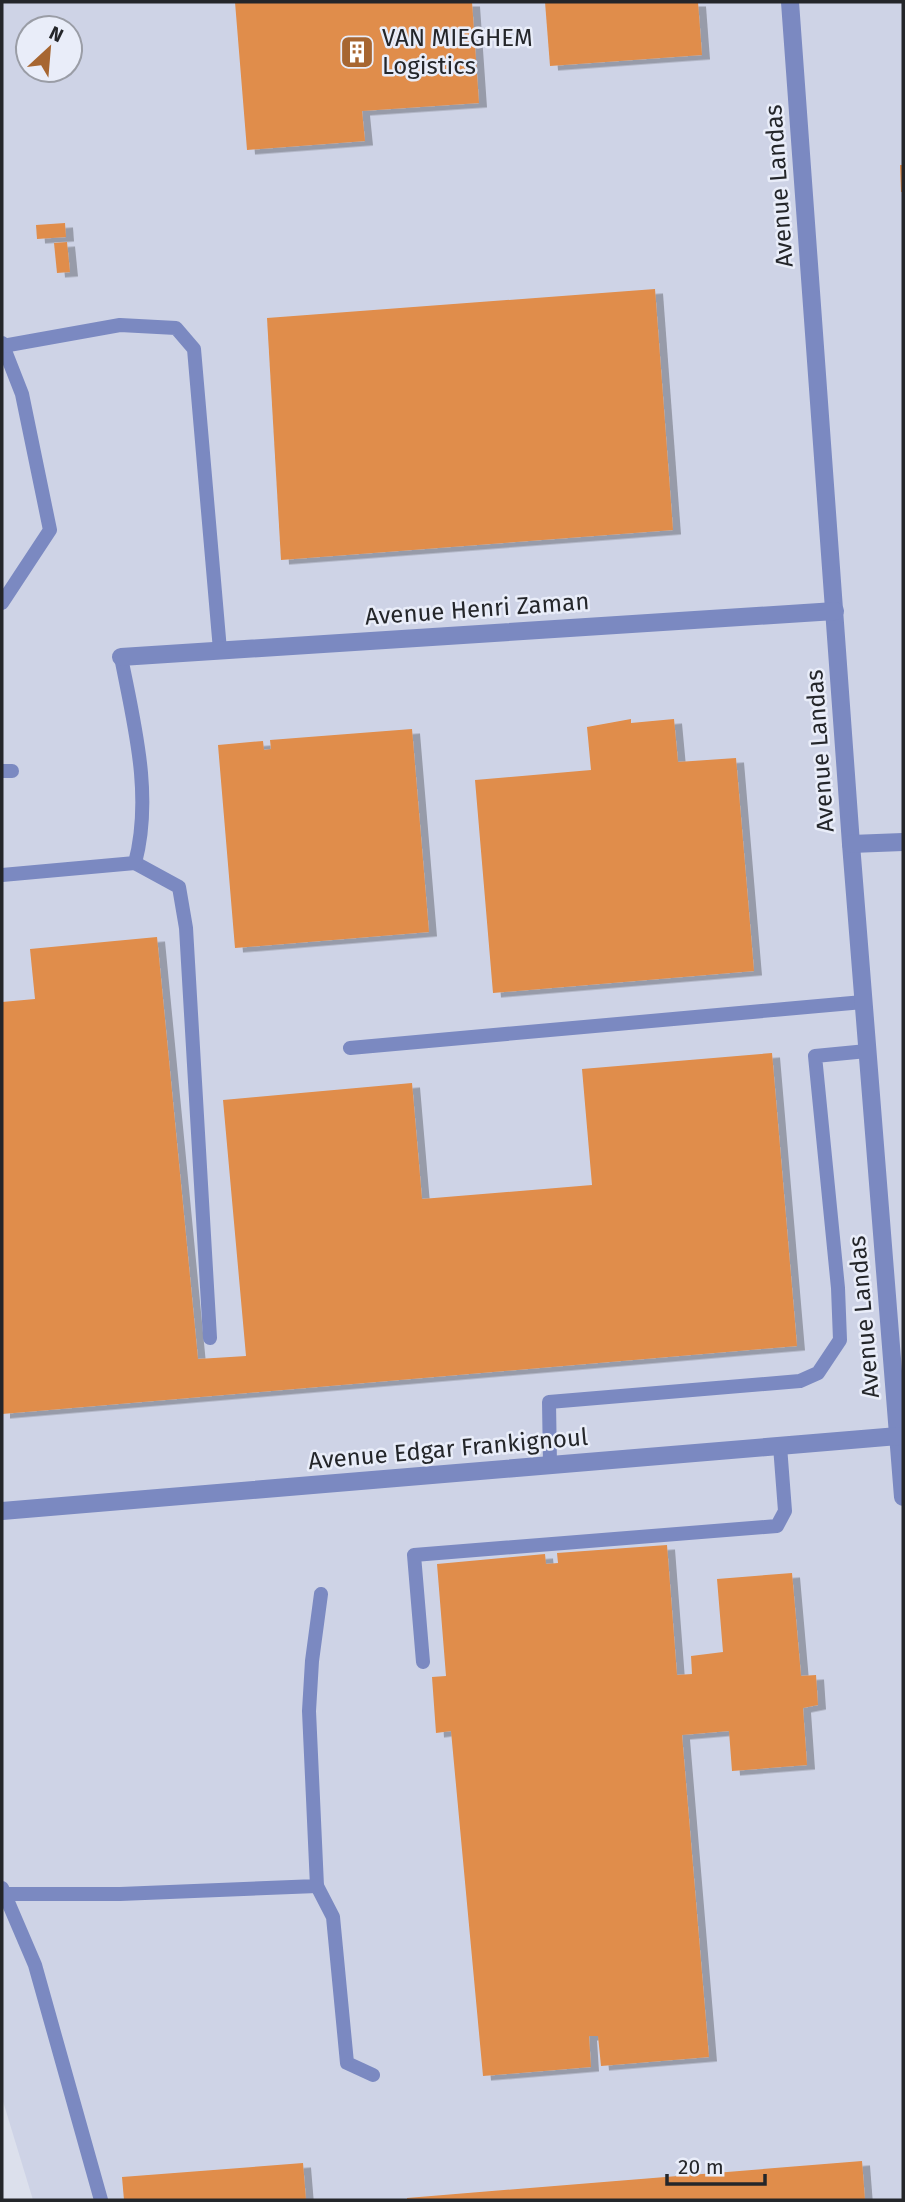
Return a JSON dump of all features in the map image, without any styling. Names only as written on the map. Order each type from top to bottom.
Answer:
[{"type":"street","name":"Avenue Landas","points":[[790,2],[851,844],[903,1497]]},
{"type":"street","name":"Avenue Henri Zaman","points":[[121,657],[835,611]]},
{"type":"street","points":[[851,844],[903,842]]},
{"type":"street","name":"Avenue Edgar Frankignoul","points":[[2,1511],[898,1436]]},
{"type":"lane","points":[[2,603],[51,530],[22,394],[2,344],[120,325],[176,328],[194,349],[220,650]]},
{"type":"lane","points":[[121,657],[139,754],[143,832],[135,863]]},
{"type":"lane","points":[[2,875],[135,863],[179,887],[186,928],[210,1338]]},
{"type":"lane","points":[[350,1048],[863,1002]]},
{"type":"lane","points":[[550,1465],[549,1402],[800,1381],[818,1373],[832,1356],[840,1340],[838,1288],[815,1056],[867,1051]]},
{"type":"lane","points":[[423,1662],[414,1555],[777,1526],[785,1511],[780,1446]]},
{"type":"lane","points":[[321,1594],[309,1711],[317,1886],[333,1917],[347,2063],[373,2075]]},
{"type":"lane","points":[[101,2200],[35,1965],[3,1891],[120,1894],[317,1886]]},
{"type":"shaded area","points":[[2,2],[903,2],[903,2200],[33,2200],[2,2098]]},
{"type":"building","name":"VAN MIEGHEM Logistics","points":[[235,2],[472,2],[479,103],[362,111],[365,141],[247,150]]},
{"type":"building","points":[[545,2],[698,2],[702,55],[550,66]]},
{"type":"building","points":[[900,165],[903,165],[903,192],[901,192]]},
{"type":"building","points":[[65,223],[66,237],[37,239],[36,225]]},
{"type":"building","points":[[67,242],[70,272],[57,273],[54,243]]},
{"type":"building","points":[[655,289],[673,530],[281,560],[267,318]]},
{"type":"building","points":[[631,719],[631,723],[674,719],[678,762],[736,758],[754,971],[493,993],[475,780],[591,770],[587,727]]},
{"type":"building","points":[[412,729],[429,932],[235,948],[218,745],[263,741],[264,750],[271,749],[270,740]]},
{"type":"building","points":[[157,937],[198,1359],[246,1356],[223,1100],[412,1083],[422,1199],[592,1185],[582,1069],[772,1053],[797,1346],[2,1414],[2,1002],[35,999],[30,949]]},
{"type":"building","points":[[667,1545],[677,1675],[692,1674],[691,1656],[723,1652],[717,1579],[792,1573],[801,1676],[816,1675],[818,1705],[803,1708],[807,1765],[732,1771],[729,1731],[682,1735],[709,2057],[601,2066],[598,2036],[589,2036],[591,2067],[483,2076],[451,1731],[436,1733],[432,1677],[446,1676],[437,1564],[545,1554],[546,1564],[558,1563],[557,1553]]},
{"type":"building","points":[[862,2161],[865,2200],[407,2200],[407,2198]]},
{"type":"building","points":[[303,2163],[306,2200],[124,2200],[122,2177]]},
{"type":"place","name":"VAN MIEGHEM Logistics","points":[[357,52]]}]
